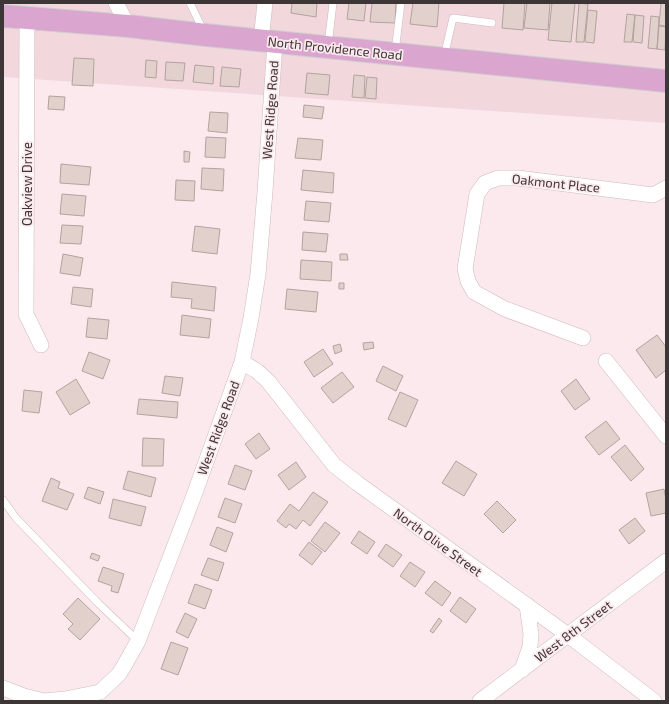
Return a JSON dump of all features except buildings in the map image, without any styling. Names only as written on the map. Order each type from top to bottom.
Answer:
[{"type":"main road","name":"North Providence Road","points":[[3,16],[128,26],[206,36],[666,81]]},
{"type":"street","points":[[116,3],[128,26]]},
{"type":"street","name":"West Ridge Road","points":[[3,688],[24,696],[44,701],[98,697],[100,692],[119,674],[138,641],[193,498],[242,362],[258,274],[265,192],[268,42],[265,3]]},
{"type":"street","name":"Oakview Drive","points":[[28,19],[26,314],[41,345]]},
{"type":"street","name":"Oakmont Place","points":[[583,338],[505,309],[474,292],[468,281],[465,269],[477,194],[485,183],[498,178],[518,178],[653,194],[666,188]]},
{"type":"street","points":[[606,361],[666,436]]},
{"type":"street","name":"North Olive Street","points":[[242,362],[257,371],[268,381],[334,465],[568,635],[654,701]]},
{"type":"street","name":"West 8th Street","points":[[480,701],[666,561]]},
{"type":"street","points":[[522,670],[530,647],[531,634],[527,605]]},
{"type":"lane","points":[[190,3],[206,36]]},
{"type":"lane","points":[[327,47],[333,3]]},
{"type":"lane","points":[[395,54],[401,3]]},
{"type":"lane","points":[[444,59],[453,18],[492,23]]},
{"type":"lane","points":[[3,500],[16,518],[99,604],[138,641]]},
{"type":"shaded area","points":[[3,3],[666,3],[666,123],[3,77]]}]
